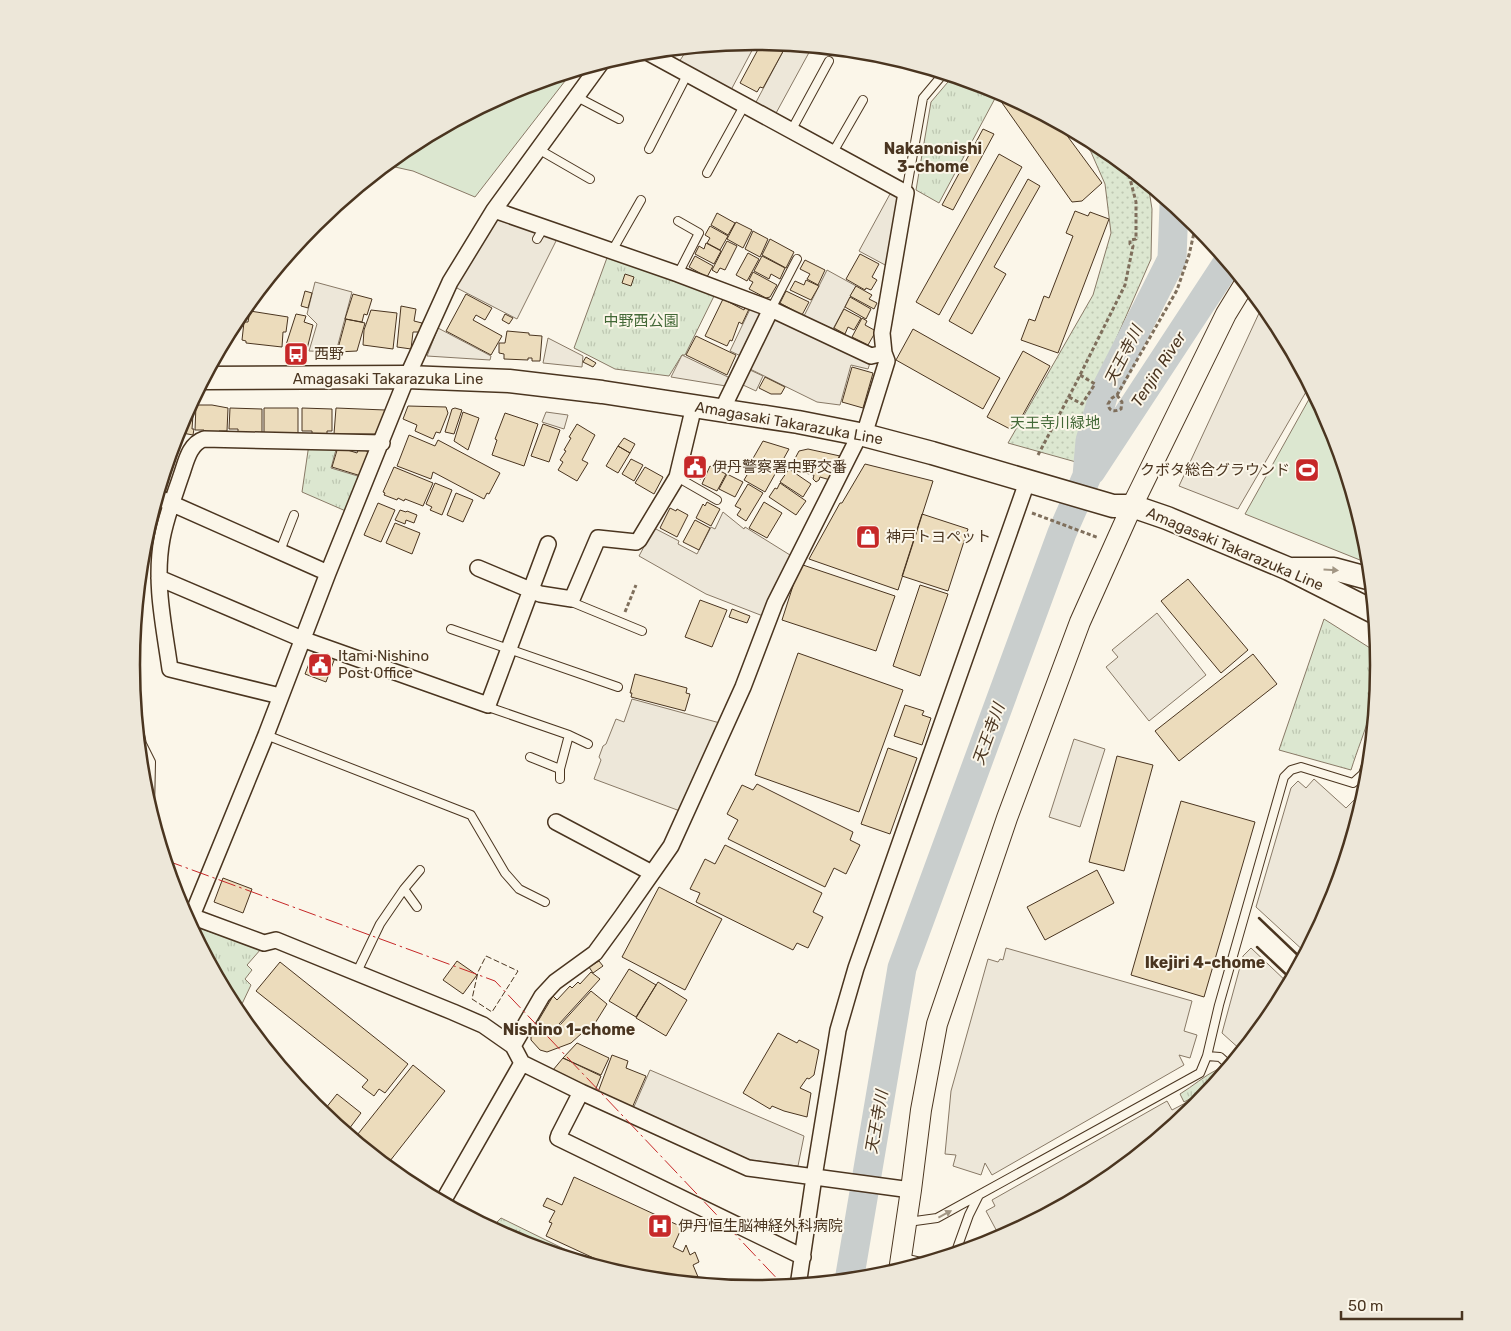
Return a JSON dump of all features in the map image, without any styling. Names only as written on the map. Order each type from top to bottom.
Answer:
[{"type":"main road","name":"Amagasaki Takarazuka Line","points":[[211,378],[407,377],[508,381],[602,392],[798,422],[862,435],[932,453],[1032,483],[1167,518],[1289,569],[1368,609]]},
{"type":"main road","points":[[1289,569],[1334,569],[1365,577]]},
{"type":"street","points":[[513,1046],[542,996],[555,982],[595,953],[671,846],[743,687],[774,604],[862,435],[887,361],[884,353],[882,333],[906,193],[658,58]]},
{"type":"street","points":[[193,914],[266,736],[302,639],[407,377],[450,282],[494,210],[595,71]]},
{"type":"street","points":[[494,210],[540,233],[612,251],[771,309],[871,356],[884,353]]},
{"type":"street","points":[[900,1263],[907,1222],[905,1189],[937,1024],[1007,818],[1123,506],[1226,314],[1242,288]]},
{"type":"street","points":[[722,410],[771,309]]},
{"type":"street","points":[[478,568],[540,594],[572,599],[598,538],[636,542],[639,540],[677,476],[694,406]]},
{"type":"street","points":[[280,696],[170,669],[159,593],[164,500],[194,444],[204,439],[382,442]]},
{"type":"street","points":[[799,1280],[817,1177],[838,1030],[856,968],[1032,483]]},
{"type":"street","points":[[164,500],[328,573]]},
{"type":"street","points":[[160,578],[302,639],[488,705],[548,544]]},
{"type":"street","points":[[556,822],[573,827],[652,873]]},
{"type":"street","points":[[196,922],[264,943],[276,940],[483,1025],[513,1046],[522,1063],[748,1168],[905,1189]]},
{"type":"street","points":[[445,1197],[522,1063]]},
{"type":"street","points":[[581,1092],[558,1138],[803,1256]]},
{"type":"lane","points":[[790,131],[829,62]]},
{"type":"lane","points":[[648,149],[687,75]]},
{"type":"lane","points":[[906,193],[924,98],[940,79]]},
{"type":"lane","points":[[577,97],[618,119]]},
{"type":"lane","points":[[832,154],[863,100]]},
{"type":"lane","points":[[707,173],[744,106]]},
{"type":"lane","points":[[538,149],[590,179]]},
{"type":"lane","points":[[612,251],[640,200]]},
{"type":"lane","points":[[678,221],[699,233],[678,274]]},
{"type":"lane","points":[[771,309],[797,259]]},
{"type":"lane","points":[[677,476],[717,500]]},
{"type":"lane","points":[[280,551],[294,515]]},
{"type":"lane","points":[[572,599],[574,603],[642,631]]},
{"type":"lane","points":[[451,628],[618,687]]},
{"type":"lane","points":[[488,705],[491,708],[569,735],[588,744]]},
{"type":"lane","points":[[560,779],[560,769],[569,735]]},
{"type":"lane","points":[[266,736],[471,815],[505,873],[519,888],[545,902]]},
{"type":"lane","points":[[146,754],[150,762],[150,775]]},
{"type":"lane","points":[[530,757],[560,769]]},
{"type":"lane","points":[[907,1222],[937,1218],[1200,1073],[1207,1056],[1219,1005],[1284,777],[1291,770],[1301,767],[1354,783],[1361,776]]},
{"type":"lane","points":[[356,974],[380,924],[404,889],[420,870]]},
{"type":"lane","points":[[404,889],[417,907]]},
{"type":"lane","points":[[1207,1056],[1220,1057],[1226,1062]]},
{"type":"lane","points":[[957,1247],[979,1195]]},
{"type":"path","points":[[1038,455],[1125,285],[1134,246],[1130,244],[1130,240],[1136,239],[1136,202],[1129,177]]},
{"type":"path","points":[[1117,395],[1122,402],[1121,409],[1112,411],[1108,408],[1108,404],[1117,395],[1177,290],[1189,255],[1194,233]]},
{"type":"path","points":[[1069,397],[1082,404],[1095,384],[1080,375]]},
{"type":"path","points":[[1024,510],[1099,538]]},
{"type":"path","points":[[620,623],[636,585]]},
{"type":"green space","points":[[565,81],[475,197],[413,171],[395,167],[448,132],[483,113]]},
{"type":"green space","points":[[948,82],[995,99],[939,203],[916,190],[931,102]]},
{"type":"green space","name":"天王寺川緑地","points":[[1088,148],[1130,177],[1149,193],[1152,209],[1151,259],[1100,376],[1076,462],[1008,443],[1093,295],[1111,233],[1105,184]]},
{"type":"green space","name":"中野西公園","points":[[608,255],[716,292],[685,355],[682,355],[669,376],[615,369],[574,348]]},
{"type":"green space","name":"クボタ総合グラウンド","points":[[1310,397],[1338,468],[1350,506],[1362,561],[1245,514]]},
{"type":"green space","points":[[309,444],[337,446],[331,468],[361,477],[348,512],[302,492]]},
{"type":"green space","points":[[1324,619],[1371,648],[1370,706],[1366,727],[1351,770],[1279,750]]},
{"type":"green space","points":[[199,928],[261,949],[247,965],[252,970],[245,979],[251,985],[242,1004],[222,973]]},
{"type":"green space","points":[[1219,1069],[1195,1096],[1184,1102],[1180,1094]]},
{"type":"green space","points":[[501,1218],[570,1252],[520,1234],[496,1223]]},
{"type":"shaded area","points":[[752,50],[731,90],[679,62],[684,54]]},
{"type":"shaded area","points":[[783,51],[809,52],[775,115],[755,104]]},
{"type":"shaded area","points":[[890,194],[899,198],[887,266],[859,251]]},
{"type":"shaded area","points":[[499,216],[558,237],[517,319],[455,287]]},
{"type":"shaded area","points":[[827,270],[856,286],[833,329],[804,316]]},
{"type":"shaded area","points":[[315,282],[352,292],[336,352],[309,351],[317,324],[307,314]]},
{"type":"shaded area","points":[[752,305],[764,314],[743,357],[730,351]]},
{"type":"shaded area","points":[[1259,313],[1289,358],[1307,391],[1238,509],[1179,486]]},
{"type":"shaded area","points":[[775,317],[870,363],[868,369],[851,365],[840,405],[817,402],[750,369]]},
{"type":"shaded area","points":[[438,328],[491,356],[490,360],[427,356]]},
{"type":"shaded area","points":[[548,338],[583,356],[582,367],[543,363]]},
{"type":"shaded area","points":[[682,355],[730,378],[726,386],[671,377]]},
{"type":"shaded area","points":[[750,370],[763,376],[756,391],[743,385]]},
{"type":"shaded area","points":[[546,412],[568,415],[564,429],[542,422]]},
{"type":"shaded area","points":[[723,512],[744,529],[745,527],[790,555],[763,616],[706,594],[639,556],[654,528],[679,541],[678,544],[697,554],[711,527],[715,529]]},
{"type":"shaded area","points":[[1157,613],[1206,675],[1149,721],[1106,667],[1118,657],[1112,650]]},
{"type":"shaded area","points":[[632,699],[720,723],[680,811],[594,779],[601,760],[599,757],[603,746],[606,744],[616,719],[624,722]]},
{"type":"shaded area","points":[[1074,739],[1105,749],[1080,827],[1049,817]]},
{"type":"shaded area","points":[[1314,779],[1346,808],[1356,798],[1338,863],[1324,901],[1302,949],[1256,907],[1291,788],[1298,781],[1306,788]]},
{"type":"shaded area","points":[[1006,948],[1192,1001],[1184,1031],[1197,1035],[1190,1058],[1179,1055],[1184,1065],[992,1175],[985,1163],[981,1175],[953,1166],[956,1155],[945,1154],[951,1091],[988,959],[998,962],[1000,959],[1003,960]]},
{"type":"shaded area","points":[[1251,948],[1285,980],[1238,1047],[1222,1033],[1243,956]]},
{"type":"shaded area","points":[[650,1070],[804,1136],[798,1166],[750,1160],[633,1109]]},
{"type":"shaded area","points":[[1193,1099],[1130,1154],[1097,1177],[1063,1199],[1028,1218],[997,1231],[986,1211],[995,1206],[992,1200],[1167,1101],[1172,1110]]},
{"type":"building","points":[[758,50],[783,51],[763,88],[760,87],[757,92],[740,83]]},
{"type":"building","points":[[1001,101],[1028,113],[1066,134],[1102,183],[1082,201],[1072,202]]},
{"type":"building","points":[[983,129],[994,134],[953,210],[942,205]]},
{"type":"building","points":[[999,154],[1022,167],[939,315],[916,302]]},
{"type":"building","points":[[1028,179],[1040,186],[994,267],[1006,274],[972,334],[949,321]]},
{"type":"building","points":[[1075,211],[1088,216],[1090,212],[1109,219],[1058,353],[1021,340],[1029,319],[1035,321],[1044,296],[1049,298],[1073,236],[1066,233]]},
{"type":"building","points":[[717,213],[735,223],[728,235],[711,225]]},
{"type":"building","points":[[736,222],[752,230],[743,248],[727,239]]},
{"type":"building","points":[[710,226],[728,236],[720,250],[707,243],[710,238],[705,235]]},
{"type":"building","points":[[753,231],[768,239],[760,257],[745,249]]},
{"type":"building","points":[[770,239],[794,252],[786,268],[762,255]]},
{"type":"building","points":[[727,241],[737,246],[725,270],[720,268],[717,273],[712,270]]},
{"type":"building","points":[[706,243],[721,251],[714,264],[695,254],[699,246],[704,249]]},
{"type":"building","points":[[748,253],[759,259],[747,281],[736,275]]},
{"type":"building","points":[[860,254],[879,264],[872,277],[877,280],[871,290],[866,288],[865,290],[846,279]]},
{"type":"building","points":[[695,256],[713,266],[707,277],[689,267]]},
{"type":"building","points":[[762,256],[785,268],[780,279],[771,274],[769,279],[754,271]]},
{"type":"building","points":[[805,260],[825,270],[818,285],[807,279],[810,274],[800,269]]},
{"type":"building","points":[[753,272],[777,285],[770,297],[766,298],[749,289],[753,282],[749,280]]},
{"type":"building","points":[[625,274],[634,277],[631,286],[622,283]]},
{"type":"building","points":[[806,280],[819,286],[811,300],[790,290],[795,281],[804,285]]},
{"type":"building","points":[[856,286],[872,295],[869,299],[877,303],[874,309],[850,296]]},
{"type":"building","points":[[305,291],[312,293],[308,308],[301,306]]},
{"type":"building","points":[[786,291],[809,302],[802,315],[780,303]]},
{"type":"building","points":[[353,294],[372,299],[367,315],[364,314],[362,322],[345,319]]},
{"type":"building","points":[[466,294],[492,308],[485,320],[476,315],[473,320],[502,336],[491,355],[446,331]]},
{"type":"building","points":[[850,297],[871,309],[866,319],[845,307]]},
{"type":"building","points":[[723,299],[744,310],[745,307],[749,309],[742,324],[739,322],[732,341],[730,340],[727,346],[705,336]]},
{"type":"building","points":[[401,306],[416,309],[414,321],[422,323],[419,332],[413,332],[411,349],[397,347]]},
{"type":"building","points":[[844,309],[861,318],[854,330],[848,327],[845,334],[834,328]]},
{"type":"building","points":[[371,310],[397,313],[393,349],[363,345],[364,330]]},
{"type":"building","points":[[253,311],[288,317],[286,332],[283,332],[282,347],[246,343],[246,341],[242,340],[244,324],[248,322]]},
{"type":"building","points":[[296,314],[306,316],[304,322],[313,325],[307,349],[292,345],[291,349],[285,348]]},
{"type":"building","points":[[505,314],[513,318],[509,324],[502,320]]},
{"type":"building","points":[[862,318],[867,321],[865,325],[876,331],[868,345],[852,337]]},
{"type":"building","points":[[346,319],[365,323],[357,351],[337,352]]},
{"type":"building","points":[[913,329],[1000,378],[983,409],[896,360]]},
{"type":"building","points":[[507,331],[542,336],[540,361],[532,361],[532,358],[528,358],[528,360],[504,359],[504,354],[499,353],[499,343],[505,343]]},
{"type":"building","points":[[696,336],[736,355],[727,375],[686,355]]},
{"type":"building","points":[[1023,351],[1050,366],[1016,427],[1012,425],[1010,429],[987,417]]},
{"type":"building","points":[[586,357],[596,363],[593,367],[583,362]]},
{"type":"building","points":[[852,367],[873,373],[863,408],[842,402]]},
{"type":"building","points":[[765,377],[785,387],[781,394],[771,394],[759,388]]},
{"type":"building","points":[[198,405],[228,408],[227,431],[219,431],[218,434],[203,433],[204,430],[195,430]]},
{"type":"building","points":[[408,406],[446,407],[448,413],[440,433],[436,432],[433,439],[415,431],[417,425],[403,419]]},
{"type":"building","points":[[230,408],[262,409],[262,434],[238,433],[238,429],[229,429]]},
{"type":"building","points":[[264,408],[298,408],[298,434],[264,434]]},
{"type":"building","points":[[302,408],[332,409],[332,431],[327,431],[327,434],[312,434],[312,431],[302,431]]},
{"type":"building","points":[[336,408],[385,410],[377,434],[334,434]]},
{"type":"building","points":[[452,409],[462,410],[454,434],[445,432]]},
{"type":"building","points":[[463,412],[479,418],[468,450],[454,441]]},
{"type":"building","points":[[505,413],[538,424],[524,466],[492,455],[497,440],[495,439]]},
{"type":"building","points":[[193,416],[192,429],[194,429],[193,435],[186,434]]},
{"type":"building","points":[[543,424],[560,430],[549,462],[531,456]]},
{"type":"building","points":[[577,424],[595,435],[582,460],[588,463],[577,481],[558,470],[563,462],[560,460],[566,451],[564,450],[571,438],[569,437]]},
{"type":"building","points":[[409,435],[435,446],[438,440],[500,473],[489,494],[487,493],[484,499],[433,472],[431,479],[397,466]]},
{"type":"building","points":[[624,438],[635,444],[630,453],[618,446]]},
{"type":"building","points":[[763,441],[789,449],[765,492],[744,480],[747,475],[744,474]]},
{"type":"building","points":[[618,446],[630,453],[618,473],[606,466]]},
{"type":"building","points":[[338,447],[357,453],[359,448],[369,452],[361,476],[332,467]]},
{"type":"building","points":[[808,449],[840,456],[842,459],[830,480],[820,477],[816,482],[813,479],[814,475],[796,471],[791,466],[799,451]]},
{"type":"building","points":[[631,459],[643,465],[634,481],[622,474]]},
{"type":"building","name":"伊丹警察署中野交番","points":[[692,459],[705,462],[701,479],[693,477],[694,474],[685,471],[688,461]]},
{"type":"building","name":"神戸トヨペット","points":[[865,464],[933,481],[898,590],[809,559],[840,503],[842,503]]},
{"type":"building","points":[[710,466],[726,474],[717,491],[702,484]]},
{"type":"building","points":[[394,467],[433,483],[423,506],[405,499],[404,501],[398,498],[397,500],[384,495],[385,493],[383,492]]},
{"type":"building","points":[[645,467],[663,477],[654,494],[635,483]]},
{"type":"building","points":[[789,469],[811,484],[803,497],[780,482]]},
{"type":"building","points":[[727,474],[743,482],[735,497],[719,489]]},
{"type":"building","points":[[435,483],[452,490],[442,515],[430,510],[432,507],[426,504]]},
{"type":"building","points":[[780,483],[806,501],[796,515],[769,497]]},
{"type":"building","points":[[748,484],[763,493],[746,521],[737,515],[741,509],[735,506]]},
{"type":"building","points":[[456,493],[473,500],[463,522],[447,515]]},
{"type":"building","points":[[707,502],[720,509],[711,526],[696,518],[703,504],[705,506]]},
{"type":"building","points":[[764,502],[782,513],[767,538],[749,528]]},
{"type":"building","points":[[378,503],[395,510],[381,542],[364,535]]},
{"type":"building","points":[[670,508],[676,511],[677,509],[688,515],[677,537],[660,528]]},
{"type":"building","points":[[400,510],[417,515],[414,523],[406,520],[405,524],[395,520]]},
{"type":"building","points":[[922,514],[968,529],[948,591],[902,576]]},
{"type":"building","points":[[695,520],[710,528],[699,550],[683,542]]},
{"type":"building","points":[[395,523],[420,533],[412,554],[386,543]]},
{"type":"building","points":[[800,564],[895,596],[876,651],[782,620]]},
{"type":"building","points":[[1188,579],[1248,650],[1221,673],[1161,601]]},
{"type":"building","points":[[920,585],[948,594],[920,676],[893,666]]},
{"type":"building","points":[[700,600],[727,610],[712,647],[685,637]]},
{"type":"building","points":[[732,609],[750,616],[747,623],[729,617]]},
{"type":"building","points":[[315,648],[336,655],[326,682],[305,674]]},
{"type":"building","points":[[798,653],[903,690],[859,812],[755,775]]},
{"type":"building","points":[[1253,654],[1277,684],[1179,761],[1155,731]]},
{"type":"building","points":[[635,674],[687,688],[686,693],[690,694],[685,711],[631,697],[632,693],[630,693]]},
{"type":"building","points":[[905,705],[924,711],[922,715],[931,718],[922,745],[894,736]]},
{"type":"building","points":[[888,748],[917,758],[890,834],[861,824]]},
{"type":"building","points":[[1117,756],[1153,765],[1124,871],[1089,862]]},
{"type":"building","points":[[757,784],[853,832],[850,840],[860,845],[846,874],[834,868],[825,887],[728,839],[738,820],[727,814],[742,785],[753,790]]},
{"type":"building","points":[[1181,801],[1255,822],[1204,997],[1131,975]]},
{"type":"building","points":[[725,845],[822,893],[813,912],[823,917],[808,948],[797,943],[793,950],[696,902],[700,893],[690,889],[705,859],[715,864]]},
{"type":"building","points":[[1097,870],[1114,903],[1045,940],[1027,907]]},
{"type":"building","points":[[223,878],[252,889],[243,913],[214,902]]},
{"type":"building","points":[[659,887],[722,919],[685,990],[622,957]]},
{"type":"building","points":[[457,961],[477,975],[463,994],[443,980]]},
{"type":"building","points":[[599,961],[603,966],[593,973],[589,967]]},
{"type":"building","points":[[280,962],[408,1064],[385,1093],[379,1089],[374,1096],[362,1087],[368,1080],[256,991]]},
{"type":"building","points":[[629,969],[656,985],[636,1017],[609,1001]]},
{"type":"building","points":[[591,972],[600,979],[559,1024],[591,991],[607,1004],[587,1036],[582,1033],[571,1043],[547,1052],[540,1050],[531,1040],[531,1033],[553,996],[557,1000],[570,986],[572,988],[578,982],[580,984]]},
{"type":"building","points":[[658,982],[687,1000],[666,1036],[636,1018]]},
{"type":"building","points":[[778,1033],[797,1043],[799,1040],[819,1050],[814,1075],[809,1079],[807,1078],[800,1088],[811,1093],[807,1117],[772,1106],[770,1109],[743,1093]]},
{"type":"building","points":[[577,1043],[609,1058],[601,1075],[563,1058]]},
{"type":"building","points":[[612,1055],[628,1061],[626,1068],[646,1076],[632,1108],[598,1092]]},
{"type":"building","points":[[563,1058],[601,1076],[595,1091],[553,1070]]},
{"type":"building","points":[[413,1065],[445,1091],[390,1161],[358,1134]]},
{"type":"building","points":[[337,1094],[361,1113],[350,1128],[327,1107]]},
{"type":"building","points":[[574,1177],[682,1227],[673,1247],[683,1252],[686,1245],[690,1255],[695,1252],[699,1262],[693,1265],[699,1278],[635,1269],[600,1261],[546,1236],[552,1223],[549,1222],[555,1211],[543,1206],[547,1198],[562,1205]]},
{"type":"waterway","name":"天王寺川","points":[[850,1274],[902,968],[1062,533],[1087,476],[1090,441],[1104,393],[1172,259],[1174,214]]},
{"type":"waterway","name":"Tenjin River","points":[[1091,471],[1224,268]]},
{"type":"fence","points":[[486,956],[518,971],[492,1012],[472,999],[478,972],[486,956]]},
{"type":"wall","points":[[1259,918],[1298,956]]},
{"type":"wall","points":[[1257,947],[1287,976]]},
{"type":"power","points":[[173,863],[495,981],[779,1280]]},
{"type":"place","name":"西野","points":[[296,354]]},
{"type":"place","name":"伊丹警察署中野交番","points":[[695,467]]},
{"type":"place","name":"クボタ総合グラウンド","points":[[1307,470]]},
{"type":"place","name":"神戸トヨペット","points":[[868,537]]},
{"type":"place","name":"Itami Nishino Post Office","points":[[320,665]]},
{"type":"place","name":"伊丹恒生脳神経外科病院","points":[[660,1226]]},
{"type":"district","name":"Nakanonishi 3-chome","points":[[933,157]]},
{"type":"district","name":"Ikejiri 4-chome","points":[[1205,962]]},
{"type":"district","name":"Nishino 1-chome","points":[[569,1029]]}]
